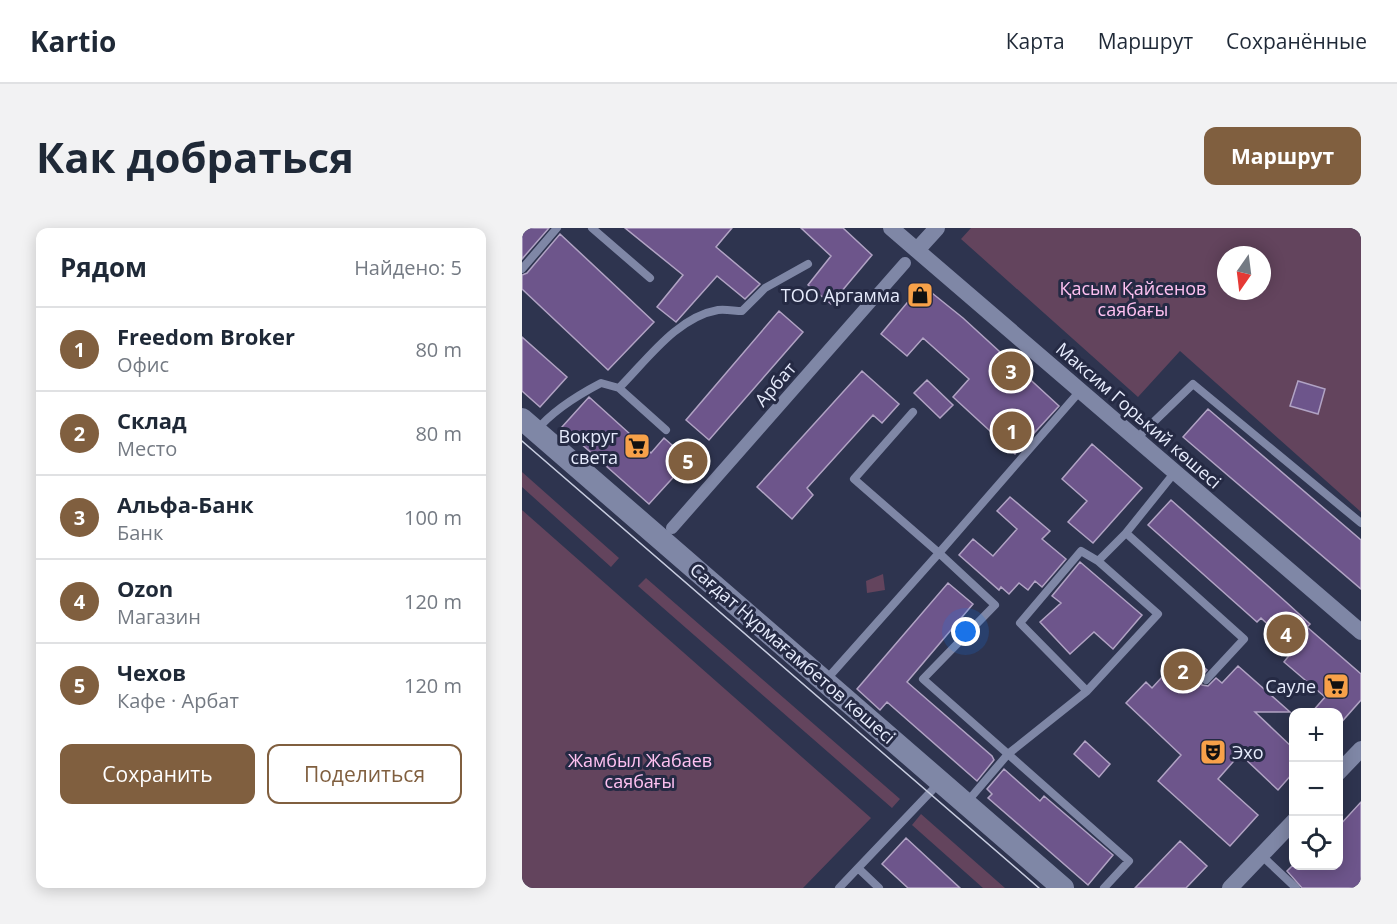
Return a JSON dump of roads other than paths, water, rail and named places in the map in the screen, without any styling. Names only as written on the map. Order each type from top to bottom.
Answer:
[{"type":"main road","name":"Сағдат Нұрмағамбетов көшесі","points":[[529,425],[1063,888]]},
{"type":"street","name":"Максим Горький көшесі","points":[[891,228],[1361,632]]},
{"type":"street","points":[[917,250],[937,228]]},
{"type":"street","name":"Арбат","points":[[672,528],[905,263]]},
{"type":"street","points":[[1343,768],[1361,749]]},
{"type":"street","points":[[1230,888],[1289,825]]},
{"type":"lane","points":[[522,269],[557,228]]},
{"type":"lane","points":[[592,228],[650,278]]},
{"type":"lane","points":[[619,388],[676,331],[694,318],[719,310],[742,311],[765,288],[808,264]]},
{"type":"lane","points":[[529,425],[546,419],[584,392],[602,383],[619,388],[666,430]]},
{"type":"lane","points":[[1136,440],[1193,384],[1361,523]]},
{"type":"lane","points":[[826,681],[1080,391]]},
{"type":"lane","points":[[913,412],[854,478],[995,605],[923,679],[1129,861],[1104,888]]},
{"type":"lane","points":[[1098,561],[1126,533],[1175,472]]},
{"type":"lane","points":[[1126,533],[1244,639],[1206,680]]},
{"type":"lane","points":[[966,803],[1008,754],[1088,690],[1158,614],[1098,561],[1081,551],[1020,623],[1088,690]]},
{"type":"lane","points":[[839,888],[941,782]]},
{"type":"lane","points":[[1261,855],[1296,888]]},
{"type":"lane","points":[[858,868],[879,888]]},
{"type":"tram line","points":[[522,441],[1039,888]]},
{"type":"place","name":"ТОО Аргамма","points":[[920,295]]},
{"type":"place","name":"Альфа-Банк","points":[[1011,371]]},
{"type":"place","name":"Freedom Broker","points":[[1012,431]]},
{"type":"place","name":"Вокруг света","points":[[637,446]]},
{"type":"place","name":"Чехов","points":[[688,461]]},
{"type":"place","name":"Ozon","points":[[1286,634]]},
{"type":"place","name":"Склад","points":[[1183,671]]},
{"type":"place","name":"Сауле","points":[[1336,686]]},
{"type":"place","name":"Эхо","points":[[1213,752]]},
{"type":"park label","name":"Қасым Қайсенов саябағы","points":[[1133,298]]},
{"type":"park label","name":"Жамбыл Жабаев саябағы","points":[[640,770]]}]
